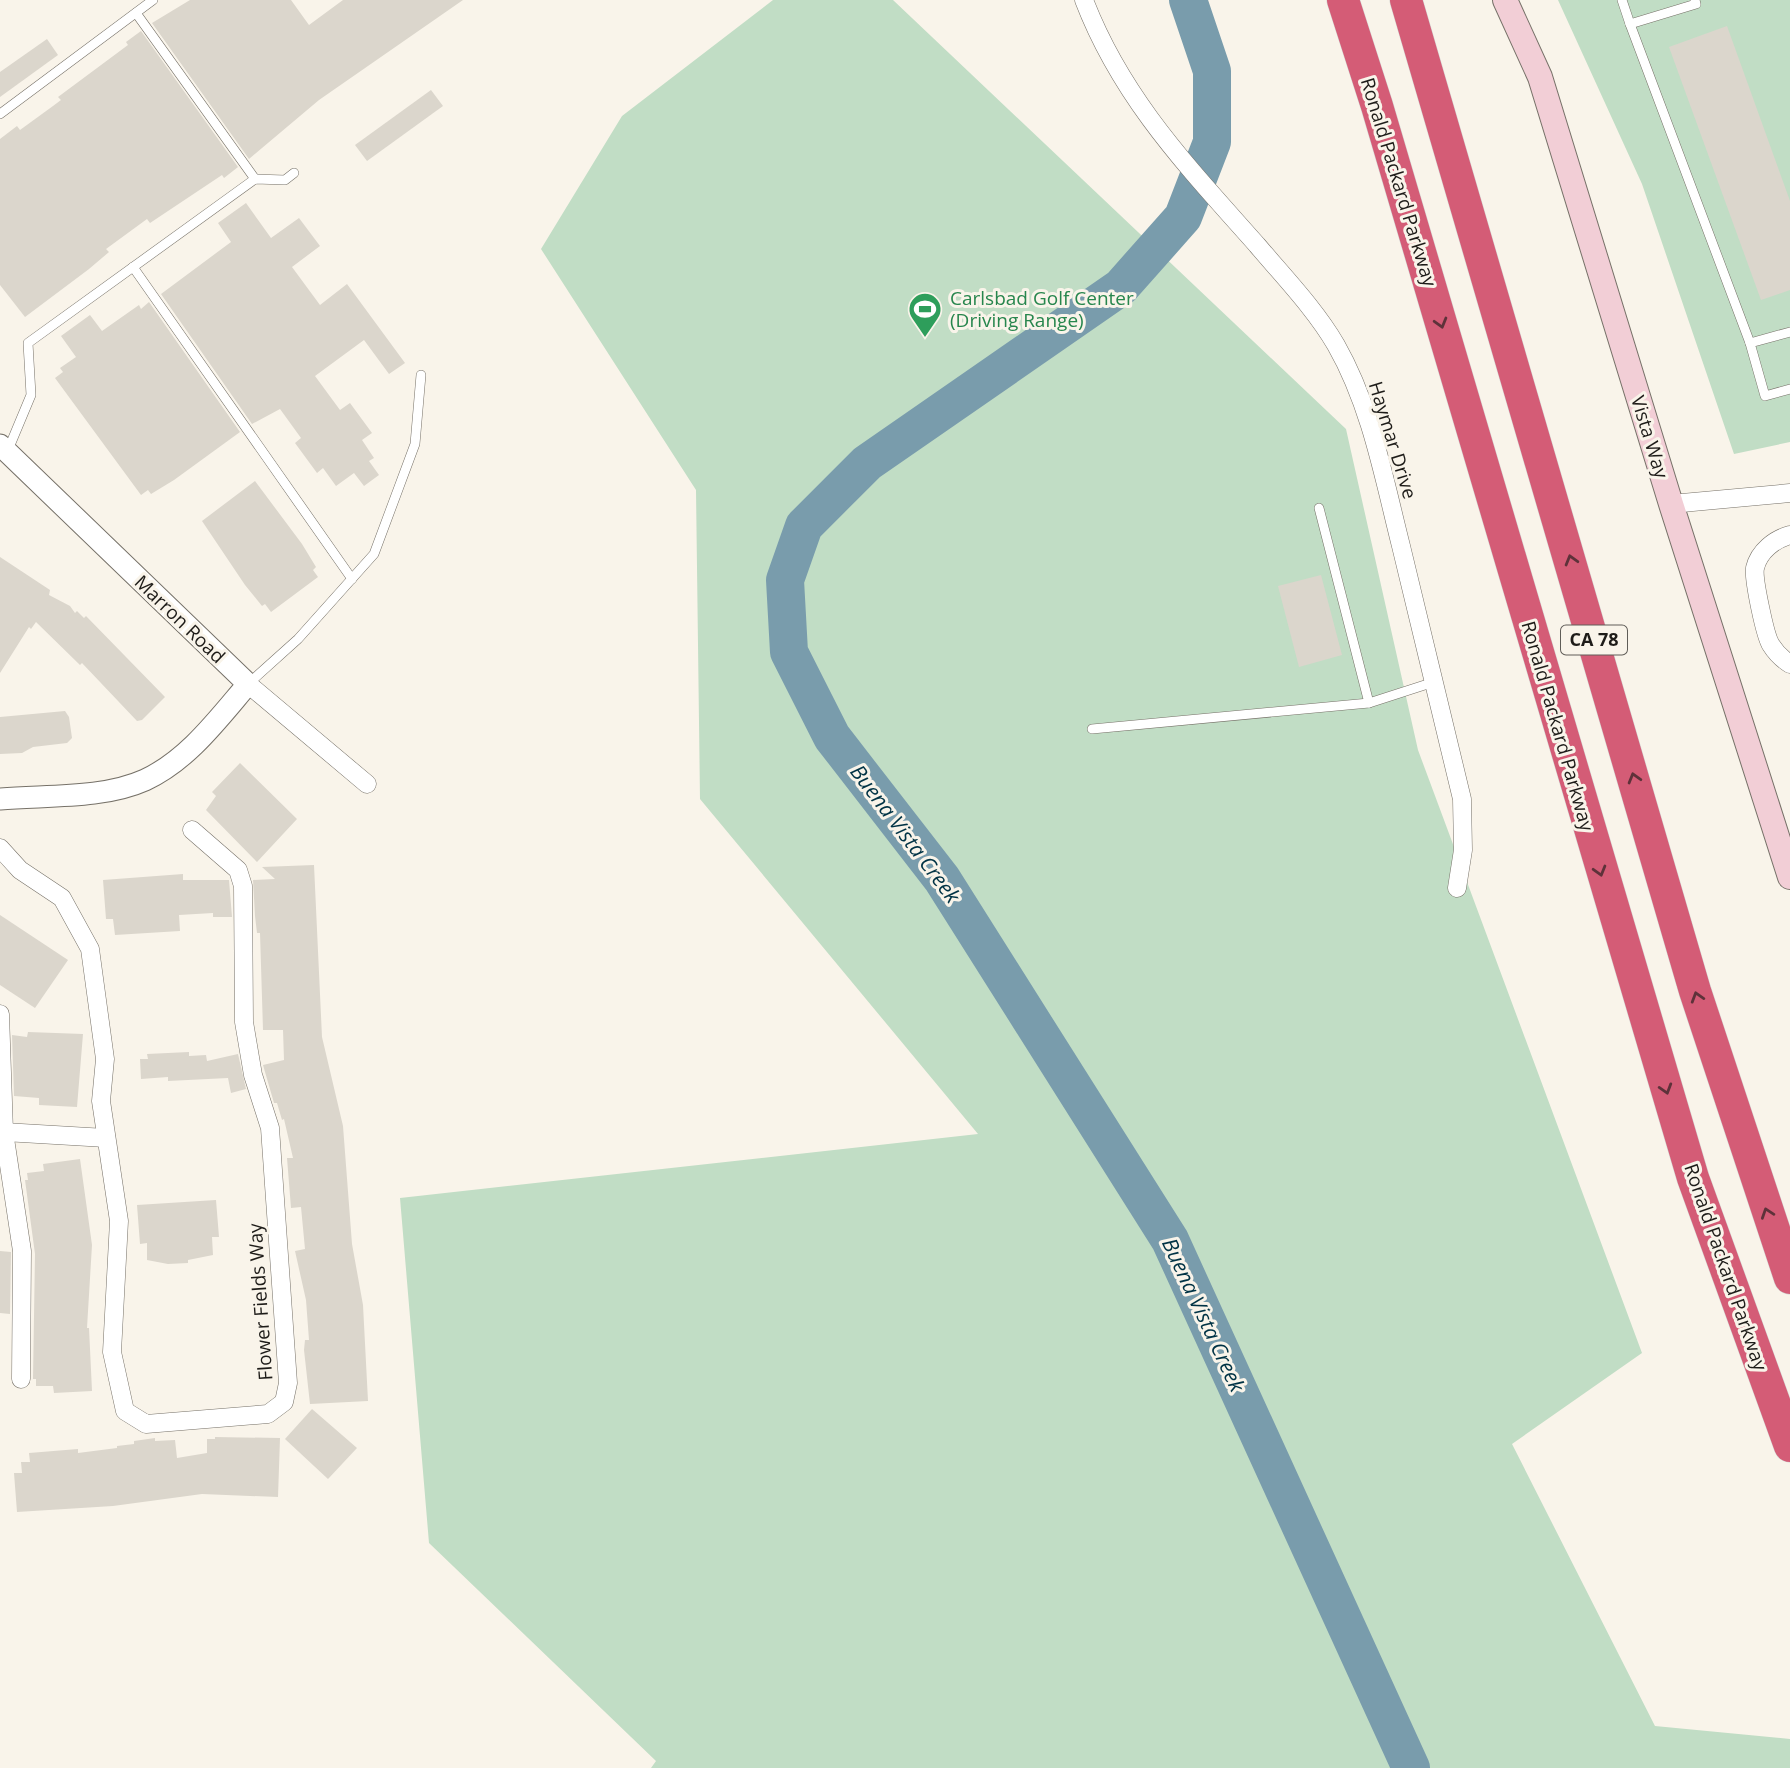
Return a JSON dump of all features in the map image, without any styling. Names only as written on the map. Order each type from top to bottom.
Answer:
[{"type":"highway","name":"Ronald Packard Parkway","points":[[1343,0],[1377,106],[1693,1178],[1790,1446]]},
{"type":"highway","name":"CA 78","points":[[1405,0],[1529,415],[1695,990],[1790,1278]]},
{"type":"main road","name":"Vista Way","points":[[1505,0],[1540,76],[1671,504],[1790,877]]},
{"type":"street","name":"Haymar Drive","points":[[1084,0],[1100,40],[1129,92],[1164,137],[1297,291],[1329,335],[1360,395],[1381,464],[1462,799],[1463,850],[1457,888]]},
{"type":"street","name":"Marron Road","points":[[3,448],[248,684],[367,784]]},
{"type":"street","points":[[1671,504],[1790,493]]},
{"type":"street","points":[[1790,535],[1780,538],[1766,549],[1755,569],[1769,642],[1782,660],[1790,664]]},
{"type":"street","points":[[0,799],[108,790],[144,780],[170,766],[204,736],[248,684]]},
{"type":"street","name":"Flower Fields Way","points":[[0,848],[20,870],[62,898],[90,949],[105,1059],[101,1101],[119,1221],[112,1352],[125,1411],[146,1424],[268,1414],[284,1402],[288,1382],[270,1128],[253,1075],[244,1022],[243,886],[238,870],[192,830]]},
{"type":"street","points":[[0,1014],[4,1132],[22,1251],[21,1379]]},
{"type":"street","points":[[4,1132],[106,1138]]},
{"type":"lane","points":[[0,114],[153,0]]},
{"type":"lane","points":[[1622,0],[1750,344],[1765,396],[1790,389]]},
{"type":"lane","points":[[1630,24],[1696,4],[1695,0]]},
{"type":"lane","points":[[135,13],[255,179]]},
{"type":"lane","points":[[3,448],[32,396],[28,343],[255,179],[285,180],[294,173]]},
{"type":"lane","points":[[132,267],[352,579]]},
{"type":"lane","points":[[1750,344],[1790,332]]},
{"type":"lane","points":[[248,684],[298,639],[374,554],[415,444],[421,375]]},
{"type":"lane","points":[[1319,508],[1368,702]]},
{"type":"lane","points":[[1093,729],[1368,702],[1434,682]]},
{"type":"green space","points":[[773,0],[893,0],[1346,429],[1418,750],[1642,1353],[1512,1444],[1655,1726],[1790,1739],[1790,1768],[651,1768],[656,1761],[429,1543],[400,1198],[978,1134],[700,799],[696,490],[541,249],[622,116]]},
{"type":"green space","points":[[1558,0],[1790,0],[1790,442],[1734,454],[1642,184]]},
{"type":"building","points":[[190,0],[291,0],[309,25],[343,0],[463,0],[319,100],[249,159],[152,23]]},
{"type":"building","points":[[1727,26],[1790,201],[1790,290],[1761,300],[1669,47]]},
{"type":"building","points":[[141,31],[238,167],[150,223],[147,219],[106,249],[109,252],[89,269],[25,317],[0,285],[0,139],[17,126],[20,130],[61,100],[58,97],[128,45],[126,42]]},
{"type":"building","points":[[47,39],[58,55],[0,97],[0,72]]},
{"type":"building","points":[[431,90],[443,106],[367,161],[355,145]]},
{"type":"building","points":[[246,203],[271,238],[299,218],[320,246],[292,267],[320,305],[347,284],[405,363],[389,374],[364,340],[315,376],[340,410],[350,403],[372,433],[362,440],[374,458],[369,461],[379,475],[364,486],[354,473],[336,486],[323,468],[317,473],[295,443],[301,438],[280,409],[252,424],[161,294],[231,242],[218,223]]},
{"type":"building","points":[[149,302],[240,432],[174,480],[151,494],[148,490],[141,495],[55,378],[63,372],[60,368],[76,357],[61,336],[90,315],[102,331],[139,305],[141,309]]},
{"type":"building","points":[[255,481],[302,544],[316,567],[313,570],[318,577],[271,612],[265,604],[262,606],[245,585],[202,521]]},
{"type":"building","points":[[0,557],[50,590],[49,595],[70,606],[75,613],[77,611],[84,618],[86,616],[165,697],[142,720],[137,721],[82,663],[80,665],[36,622],[31,629],[29,627],[0,673]]},
{"type":"building","points":[[1321,575],[1342,655],[1299,667],[1278,586]]},
{"type":"building","points":[[65,711],[69,717],[72,738],[67,743],[33,747],[22,753],[0,754],[0,717]]},
{"type":"building","points":[[240,763],[297,819],[257,862],[206,810],[216,796],[212,792]]},
{"type":"building","points":[[314,865],[322,1037],[343,1126],[352,1244],[363,1305],[368,1401],[310,1404],[304,1350],[305,1340],[309,1340],[306,1300],[295,1251],[305,1249],[301,1207],[291,1208],[287,1158],[293,1158],[284,1119],[282,1120],[277,1103],[274,1103],[263,1065],[284,1060],[283,1030],[263,1030],[260,933],[257,933],[253,880],[275,879],[262,867]]},
{"type":"building","points":[[183,874],[183,880],[229,880],[232,917],[213,917],[213,913],[179,915],[180,931],[115,935],[113,919],[106,919],[103,880]]},
{"type":"building","points":[[0,915],[68,960],[35,1008],[0,985]]},
{"type":"building","points":[[28,1032],[83,1034],[77,1107],[39,1105],[39,1098],[14,1096],[12,1035],[27,1037]]},
{"type":"building","points":[[189,1052],[189,1056],[206,1055],[207,1061],[238,1054],[246,1089],[231,1093],[228,1078],[168,1081],[168,1077],[141,1079],[140,1059],[148,1059],[147,1054]]},
{"type":"building","points":[[80,1159],[92,1245],[87,1328],[92,1391],[54,1393],[53,1386],[36,1386],[36,1379],[33,1379],[35,1254],[25,1180],[28,1180],[27,1173],[44,1171],[43,1164]]},
{"type":"building","points":[[216,1200],[219,1237],[212,1237],[213,1255],[188,1260],[188,1263],[168,1264],[147,1260],[147,1243],[140,1244],[137,1205]]},
{"type":"building","points":[[0,1251],[11,1252],[10,1314],[0,1313]]},
{"type":"building","points":[[312,1409],[357,1448],[328,1479],[285,1439]]},
{"type":"building","points":[[155,1438],[155,1441],[175,1440],[177,1458],[207,1453],[207,1439],[280,1438],[278,1497],[202,1494],[113,1506],[17,1512],[14,1473],[22,1473],[21,1462],[30,1462],[29,1453],[78,1449],[78,1453],[117,1448],[134,1444],[134,1441]]},
{"type":"waterway","name":"Buena Vista Creek","points":[[1188,0],[1212,71],[1212,142],[1183,217],[1121,287],[867,463],[804,526],[785,580],[789,652],[832,737],[942,879],[1170,1240],[1411,1768]]},
{"type":"place","name":"Carlsbad Golf Center (Driving Range)","points":[[925,339]]}]
